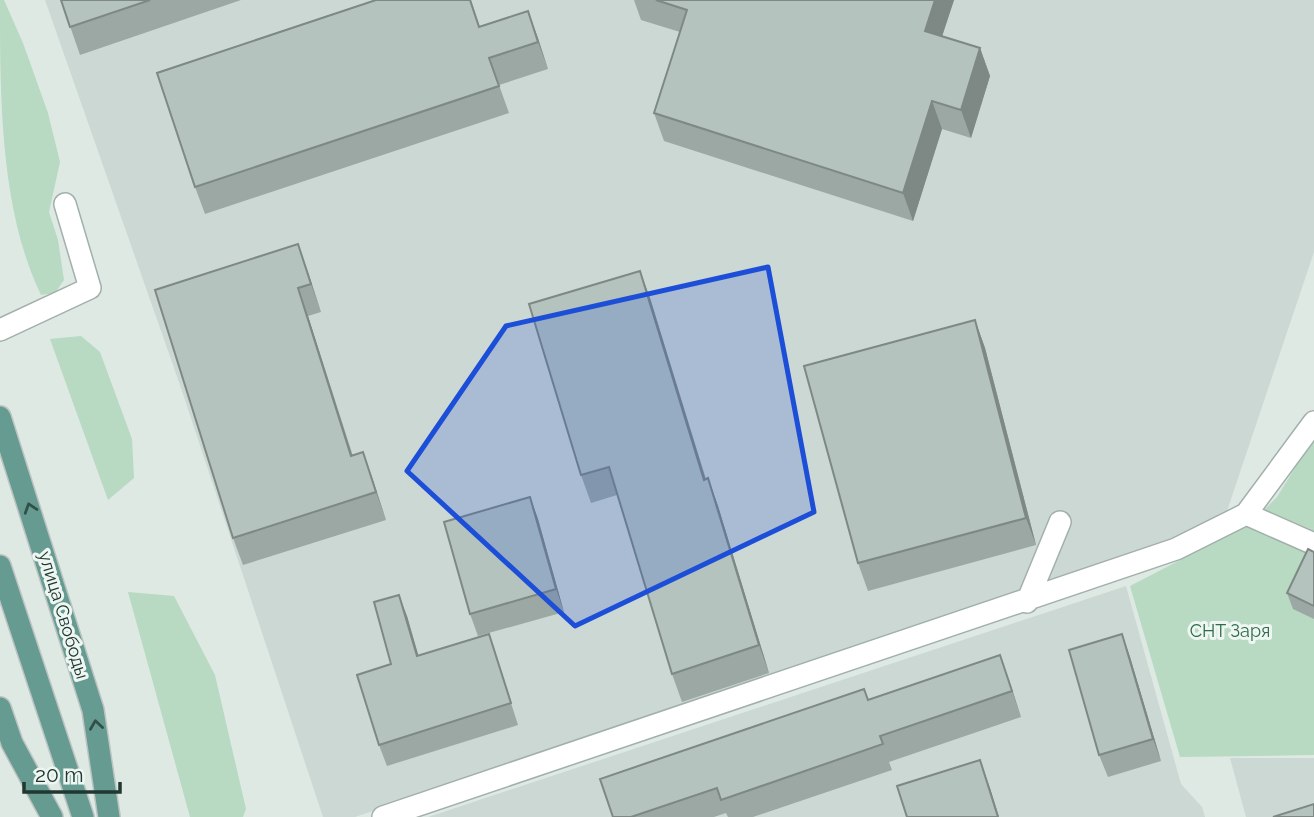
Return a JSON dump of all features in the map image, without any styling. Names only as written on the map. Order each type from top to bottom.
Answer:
[{"type":"main road","name":"улица Свободы","points":[[0,417],[93,710],[109,817]]},
{"type":"main road","points":[[0,566],[83,817]]},
{"type":"main road","points":[[0,708],[12,743],[52,817]]},
{"type":"street","points":[[0,330],[90,288],[65,204]]},
{"type":"street","points":[[383,817],[1027,602],[1176,549],[1246,514],[1314,422]]},
{"type":"street","points":[[1246,514],[1314,544]]},
{"type":"street","points":[[1027,602],[1060,522]]},
{"type":"highlighted area","points":[[768,267],[814,512],[575,626],[407,471],[506,326]]},
{"type":"shaded area","points":[[45,0],[1314,0],[1314,252],[1223,523],[355,817],[323,817],[181,388]]},
{"type":"shaded area","points":[[1126,586],[1181,784],[1202,807],[1205,817],[428,817]]},
{"type":"shaded area","points":[[1230,758],[1314,758],[1314,817],[1246,817]]},
{"type":"green space","points":[[0,0],[4,0],[23,43],[48,113],[60,162],[49,212],[58,240],[64,280],[55,293],[41,295],[27,262],[10,190],[2,114]]},
{"type":"green space","points":[[81,336],[100,352],[132,439],[134,478],[108,500],[50,339]]},
{"type":"green space","name":"СНТ Заря","points":[[1314,437],[1314,755],[1180,757],[1130,586],[1250,524],[1277,497]]},
{"type":"green space","points":[[128,592],[174,596],[215,675],[246,809],[243,817],[190,817]]},
{"type":"building","points":[[61,0],[150,0],[70,27]]},
{"type":"building","points":[[376,0],[470,0],[479,27],[528,11],[538,42],[489,58],[499,86],[195,187],[157,73]]},
{"type":"building","points":[[656,0],[935,0],[925,31],[980,48],[961,110],[932,101],[903,193],[654,113],[687,10]]},
{"type":"building","points":[[298,244],[311,284],[298,288],[351,456],[363,452],[376,492],[233,538],[155,290]]},
{"type":"building","points":[[640,271],[704,480],[708,478],[759,645],[672,674],[609,467],[581,475],[529,304]]},
{"type":"building","points":[[975,320],[1026,518],[858,563],[804,366]]},
{"type":"building","points":[[530,497],[556,589],[470,614],[444,522]]},
{"type":"building","points":[[1308,549],[1314,552],[1314,606],[1287,593]]},
{"type":"building","points":[[399,595],[417,656],[489,634],[511,703],[379,745],[357,675],[391,664],[374,602]]},
{"type":"building","points":[[1122,634],[1153,739],[1099,755],[1069,650]]},
{"type":"building","points":[[1000,655],[1012,691],[880,736],[883,744],[721,800],[717,788],[631,817],[613,817],[600,779],[864,689],[868,700]]},
{"type":"building","points":[[980,760],[998,817],[907,817],[897,786]]},
{"type":"building","points":[[1314,804],[1314,817],[1273,817]]}]
